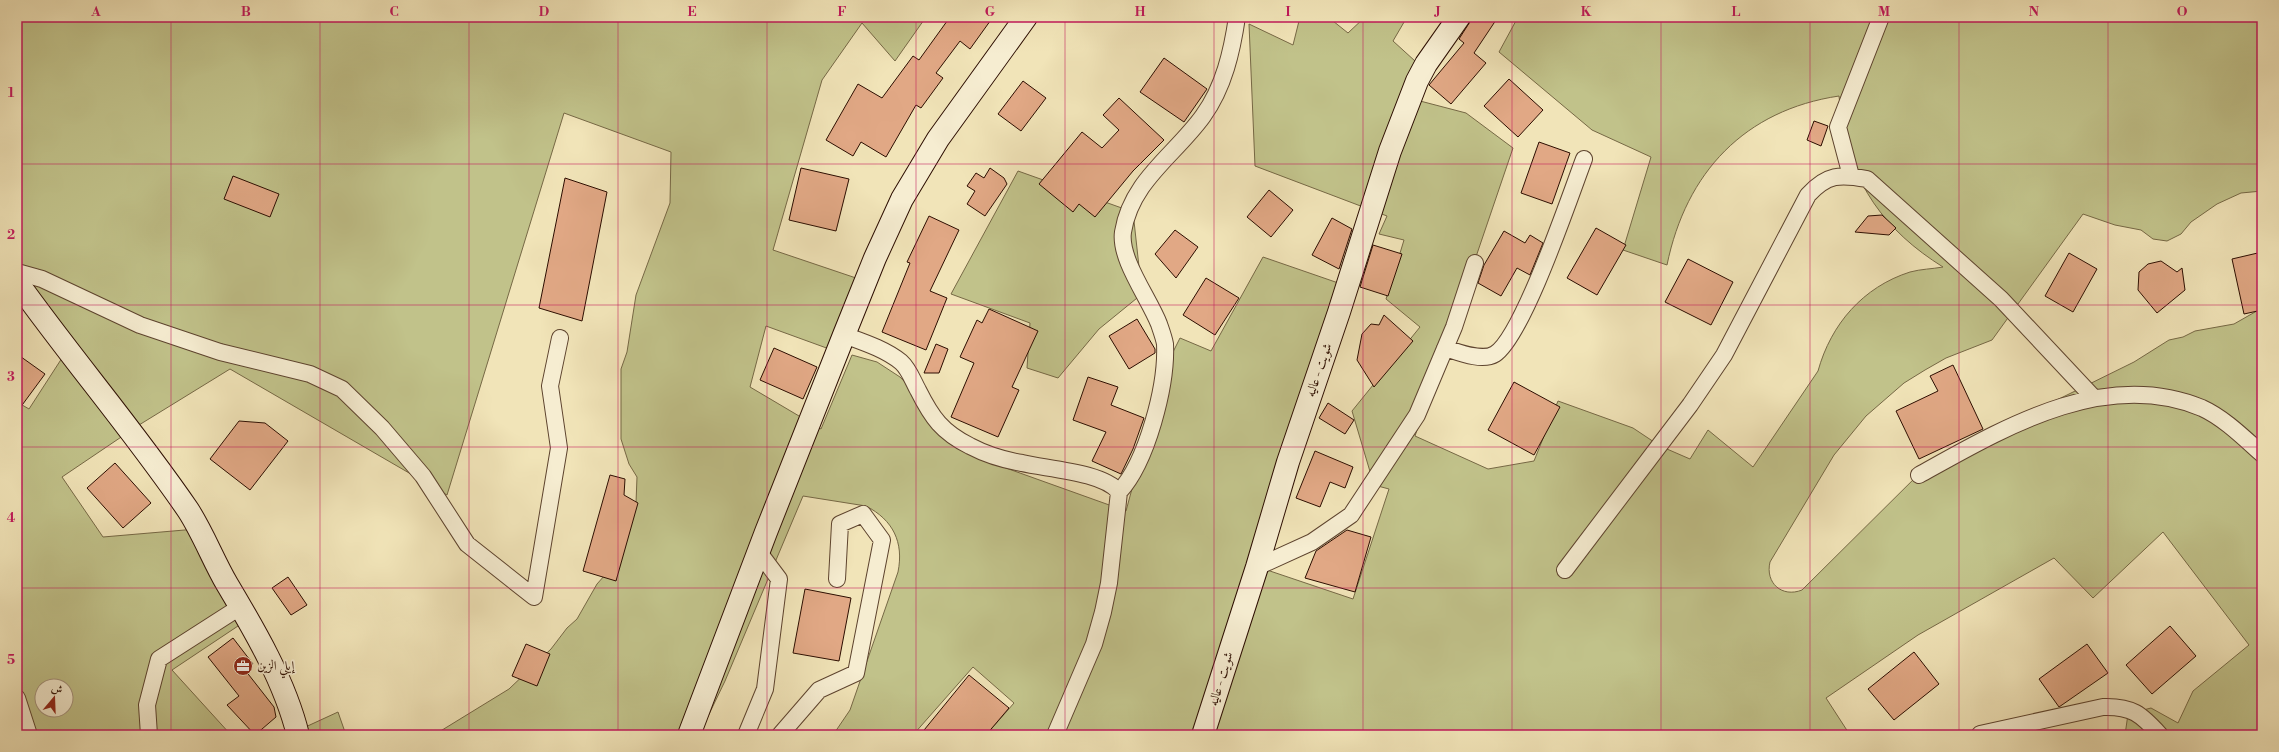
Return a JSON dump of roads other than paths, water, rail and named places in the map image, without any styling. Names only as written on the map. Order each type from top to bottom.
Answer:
[{"type":"main road","points":[[689,735],[758,551],[875,258],[902,199],[938,139],[1026,17]]},
{"type":"main road","name":"شويت - عاليه","points":[[1203,735],[1257,567],[1288,462],[1339,312],[1390,151],[1417,81],[1426,64],[1459,17]]},
{"type":"main road","points":[[17,282],[49,326],[95,383],[189,511],[278,680],[298,735]]},
{"type":"street","points":[[1055,735],[1094,644],[1109,583],[1119,492],[1134,472],[1143,453],[1165,362],[1165,342],[1159,324],[1125,252],[1123,234],[1127,213],[1140,190],[1160,161],[1186,138],[1204,115],[1219,87],[1228,64],[1238,17]]},
{"type":"street","points":[[1851,176],[1838,127],[1881,17]]},
{"type":"street","points":[[1445,348],[1479,356],[1494,354],[1515,331],[1584,159]]},
{"type":"street","points":[[1565,570],[1690,405],[1724,354],[1808,195],[1820,182],[1832,177],[1851,176],[1868,179],[2001,299],[2093,397]]},
{"type":"street","points":[[1257,567],[1312,542],[1351,515],[1417,416],[1454,327],[1475,263]]},
{"type":"street","points":[[17,272],[42,279],[140,325],[220,352],[310,374],[342,389],[382,428],[423,476],[467,544],[534,597],[559,448],[550,386],[560,338]]},
{"type":"street","points":[[844,335],[886,352],[902,363],[910,374],[927,407],[939,426],[949,434],[996,457],[1084,474],[1114,485],[1119,492]]},
{"type":"street","points":[[1919,475],[2004,428],[2093,397],[2150,397],[2176,400],[2203,408],[2230,426],[2262,454]]},
{"type":"street","points":[[780,735],[819,690],[856,673],[882,540],[863,514],[840,524],[837,579]]},
{"type":"street","points":[[746,735],[765,689],[779,579],[758,551]]},
{"type":"street","points":[[149,735],[147,705],[159,659],[240,606]]},
{"type":"street","points":[[17,698],[29,735]]},
{"type":"street","points":[[1980,734],[2103,707],[2121,706],[2144,717],[2160,735]]},
{"type":"place","name":"إيلي الزين","points":[[243,666]]}]
